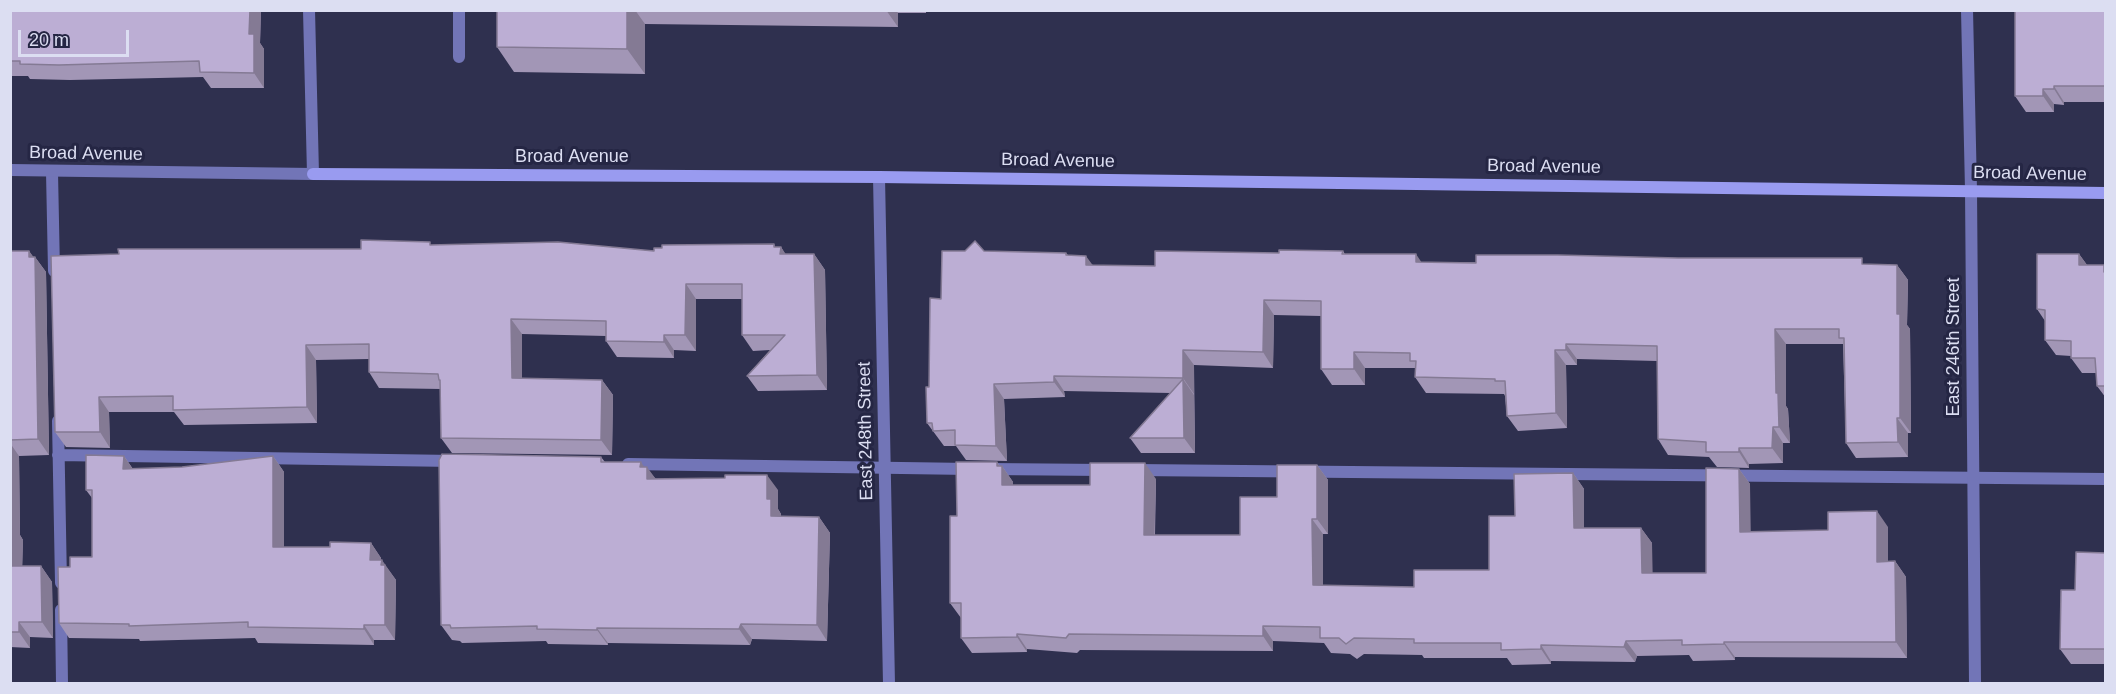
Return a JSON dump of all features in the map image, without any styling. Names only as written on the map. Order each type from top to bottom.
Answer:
[{"type":"street","points":[[309,10],[313,174]]},
{"type":"street","points":[[459,10],[459,57]]},
{"type":"street","name":"East 246th Street","points":[[1967,10],[1971,190],[1975,684]]},
{"type":"street","name":"Broad Avenue","points":[[10,170],[879,177],[2106,193]]},
{"type":"street","points":[[52,172],[55,278]]},
{"type":"street","name":"East 248th Street","points":[[879,177],[889,684]]},
{"type":"street","points":[[57,408],[62,684]]},
{"type":"street","points":[[58,455],[466,461]]},
{"type":"street","points":[[609,464],[2106,478]]},
{"type":"building","points":[[10,10],[250,10],[249,34],[254,34],[254,73],[200,72],[199,61],[20,64],[20,61],[10,61]]},
{"type":"building","points":[[497,10],[627,10],[627,49],[497,47]]},
{"type":"building","points":[[2015,10],[2106,10],[2106,86],[2054,86],[2054,89],[2043,89],[2043,96],[2015,96]]},
{"type":"building","points":[[361,240],[430,242],[430,245],[558,242],[654,251],[654,248],[662,248],[662,245],[774,244],[774,247],[781,247],[780,254],[814,254],[817,375],[747,376],[785,335],[742,335],[742,284],[686,284],[685,335],[664,335],[664,342],[606,341],[606,321],[511,319],[512,378],[602,380],[601,440],[441,438],[438,374],[369,372],[369,344],[306,345],[307,407],[173,410],[173,396],[99,397],[100,432],[55,432],[51,256],[119,254],[118,249],[361,249]]},
{"type":"building","points":[[975,241],[984,251],[1066,253],[1066,255],[1086,256],[1086,265],[1155,266],[1155,251],[1279,253],[1279,250],[1343,251],[1342,254],[1416,254],[1416,262],[1476,263],[1476,255],[1558,255],[1678,258],[1862,258],[1862,264],[1897,265],[1897,314],[1900,314],[1898,442],[1846,443],[1844,338],[1839,338],[1839,329],[1775,329],[1779,427],[1773,427],[1772,448],[1739,448],[1739,452],[1706,452],[1706,442],[1658,439],[1657,346],[1566,344],[1566,350],[1555,350],[1556,413],[1507,416],[1505,381],[1415,377],[1416,361],[1410,361],[1410,353],[1354,352],[1354,369],[1321,369],[1321,301],[1264,300],[1263,352],[1183,350],[1183,378],[1054,376],[1054,382],[994,384],[996,446],[955,445],[955,430],[933,431],[932,423],[927,423],[926,387],[929,387],[930,298],[941,299],[942,251],[965,251]]},
{"type":"building","points":[[10,251],[29,251],[29,257],[35,257],[38,439],[10,440]]},
{"type":"building","points":[[2037,254],[2079,254],[2079,265],[2104,265],[2104,272],[2106,272],[2106,386],[2097,386],[2095,358],[2071,358],[2071,341],[2045,340],[2045,310],[2037,309]]},
{"type":"building","points":[[1183,379],[1184,438],[1130,438]]},
{"type":"building","points":[[442,454],[601,457],[601,462],[641,462],[640,467],[647,467],[647,479],[767,475],[767,499],[771,499],[771,516],[819,517],[817,625],[741,624],[739,629],[597,628],[597,630],[537,629],[537,626],[451,628],[450,625],[441,625],[439,460]]},
{"type":"building","points":[[86,455],[124,456],[123,469],[182,467],[273,456],[273,547],[330,547],[330,542],[371,543],[370,560],[382,560],[381,565],[385,565],[385,625],[364,625],[364,629],[248,627],[248,622],[129,626],[129,624],[59,623],[58,567],[70,567],[70,557],[92,557],[92,490],[86,490]]},
{"type":"building","points":[[956,462],[997,462],[997,466],[1002,466],[1002,485],[1090,485],[1090,463],[1145,463],[1144,535],[1240,535],[1240,497],[1277,497],[1277,465],[1317,465],[1317,519],[1312,519],[1313,585],[1414,587],[1414,570],[1489,570],[1489,516],[1515,516],[1514,474],[1573,473],[1574,528],[1641,528],[1642,573],[1706,573],[1706,468],[1739,469],[1740,532],[1828,530],[1828,512],[1877,511],[1877,562],[1895,561],[1896,642],[1724,642],[1724,644],[1682,645],[1682,640],[1626,641],[1624,647],[1541,645],[1541,649],[1501,650],[1501,643],[1414,643],[1414,639],[1354,638],[1346,644],[1339,638],[1320,638],[1320,627],[1263,626],[1263,636],[1069,634],[1066,638],[1017,634],[1017,637],[961,638],[961,603],[950,603],[950,516],[957,516]]},
{"type":"building","points":[[10,525],[12,525],[11,566],[41,566],[42,622],[19,622],[19,632],[10,632]]},
{"type":"building","points":[[2076,552],[2106,553],[2106,649],[2060,649],[2061,590],[2075,590]]}]
